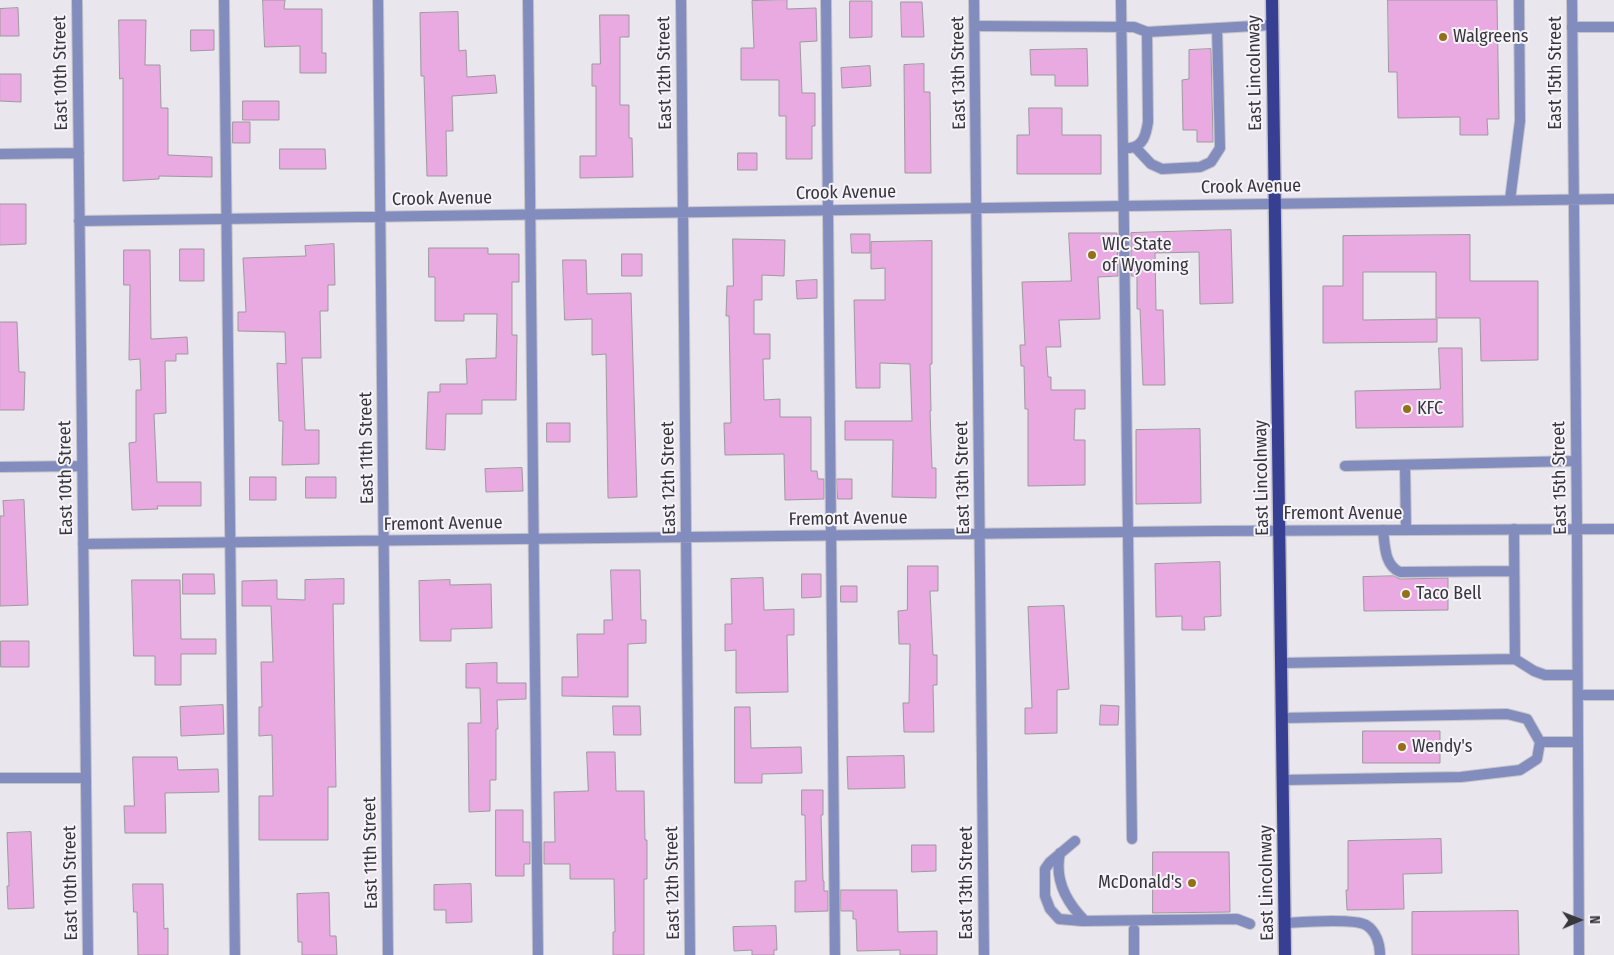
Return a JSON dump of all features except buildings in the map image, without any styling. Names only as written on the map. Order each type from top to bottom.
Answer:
[{"type":"main road","name":"East Lincolnway","points":[[1272,0],[1285,955]]},
{"type":"street","name":"East 10th Street","points":[[77,0],[88,955]]},
{"type":"street","points":[[224,0],[235,955]]},
{"type":"street","name":"East 11th Street","points":[[378,0],[388,955]]},
{"type":"street","points":[[528,0],[538,955]]},
{"type":"street","name":"East 12th Street","points":[[681,0],[690,955]]},
{"type":"street","points":[[826,0],[835,955]]},
{"type":"street","name":"East 13th Street","points":[[974,0],[984,955]]},
{"type":"street","points":[[1122,0],[1132,839]]},
{"type":"street","points":[[1510,200],[1520,121],[1519,0]]},
{"type":"street","name":"East 15th Street","points":[[1572,0],[1579,955]]},
{"type":"street","points":[[975,26],[1138,27],[1147,32],[1272,25]]},
{"type":"street","points":[[1572,28],[1614,27]]},
{"type":"street","points":[[1136,148],[1151,164],[1162,169],[1200,167],[1211,162],[1220,148],[1217,28]]},
{"type":"street","points":[[1123,149],[1136,148],[1143,142],[1148,122],[1147,32]]},
{"type":"street","points":[[0,154],[79,154]]},
{"type":"street","name":"Crook Avenue","points":[[80,221],[1614,199]]},
{"type":"street","points":[[1345,466],[1576,461]]},
{"type":"street","points":[[1405,465],[1406,530]]},
{"type":"street","points":[[0,467],[82,466]]},
{"type":"street","points":[[1514,529],[1515,659]]},
{"type":"street","name":"Fremont Avenue","points":[[83,544],[1280,530],[1614,529]]},
{"type":"street","points":[[1383,530],[1386,554],[1396,570],[1400,572],[1514,571]]},
{"type":"street","points":[[1282,663],[1515,659],[1534,671],[1545,675],[1577,675]]},
{"type":"street","points":[[1578,695],[1614,695]]},
{"type":"street","points":[[1282,718],[1507,714],[1527,719],[1540,742],[1537,759],[1520,770],[1462,777],[1283,780]]},
{"type":"street","points":[[1540,742],[1578,742]]},
{"type":"street","points":[[0,778],[86,778]]},
{"type":"street","points":[[1075,841],[1050,862],[1045,869],[1045,896],[1050,909],[1059,919],[1086,921],[1237,919],[1250,924]]},
{"type":"street","points":[[1060,853],[1058,865],[1060,882],[1073,909],[1086,921]]},
{"type":"street","points":[[1285,923],[1351,922],[1364,924],[1374,931],[1380,955]]},
{"type":"street","points":[[1134,929],[1134,955]]},
{"type":"place","name":"Walgreens","points":[[1443,37]]},
{"type":"place","name":"WIC State of Wyoming","points":[[1092,255]]},
{"type":"place","name":"KFC","points":[[1407,409]]},
{"type":"place","name":"Taco Bell","points":[[1406,594]]},
{"type":"place","name":"Wendy's","points":[[1402,747]]},
{"type":"place","name":"McDonald's","points":[[1192,883]]}]
